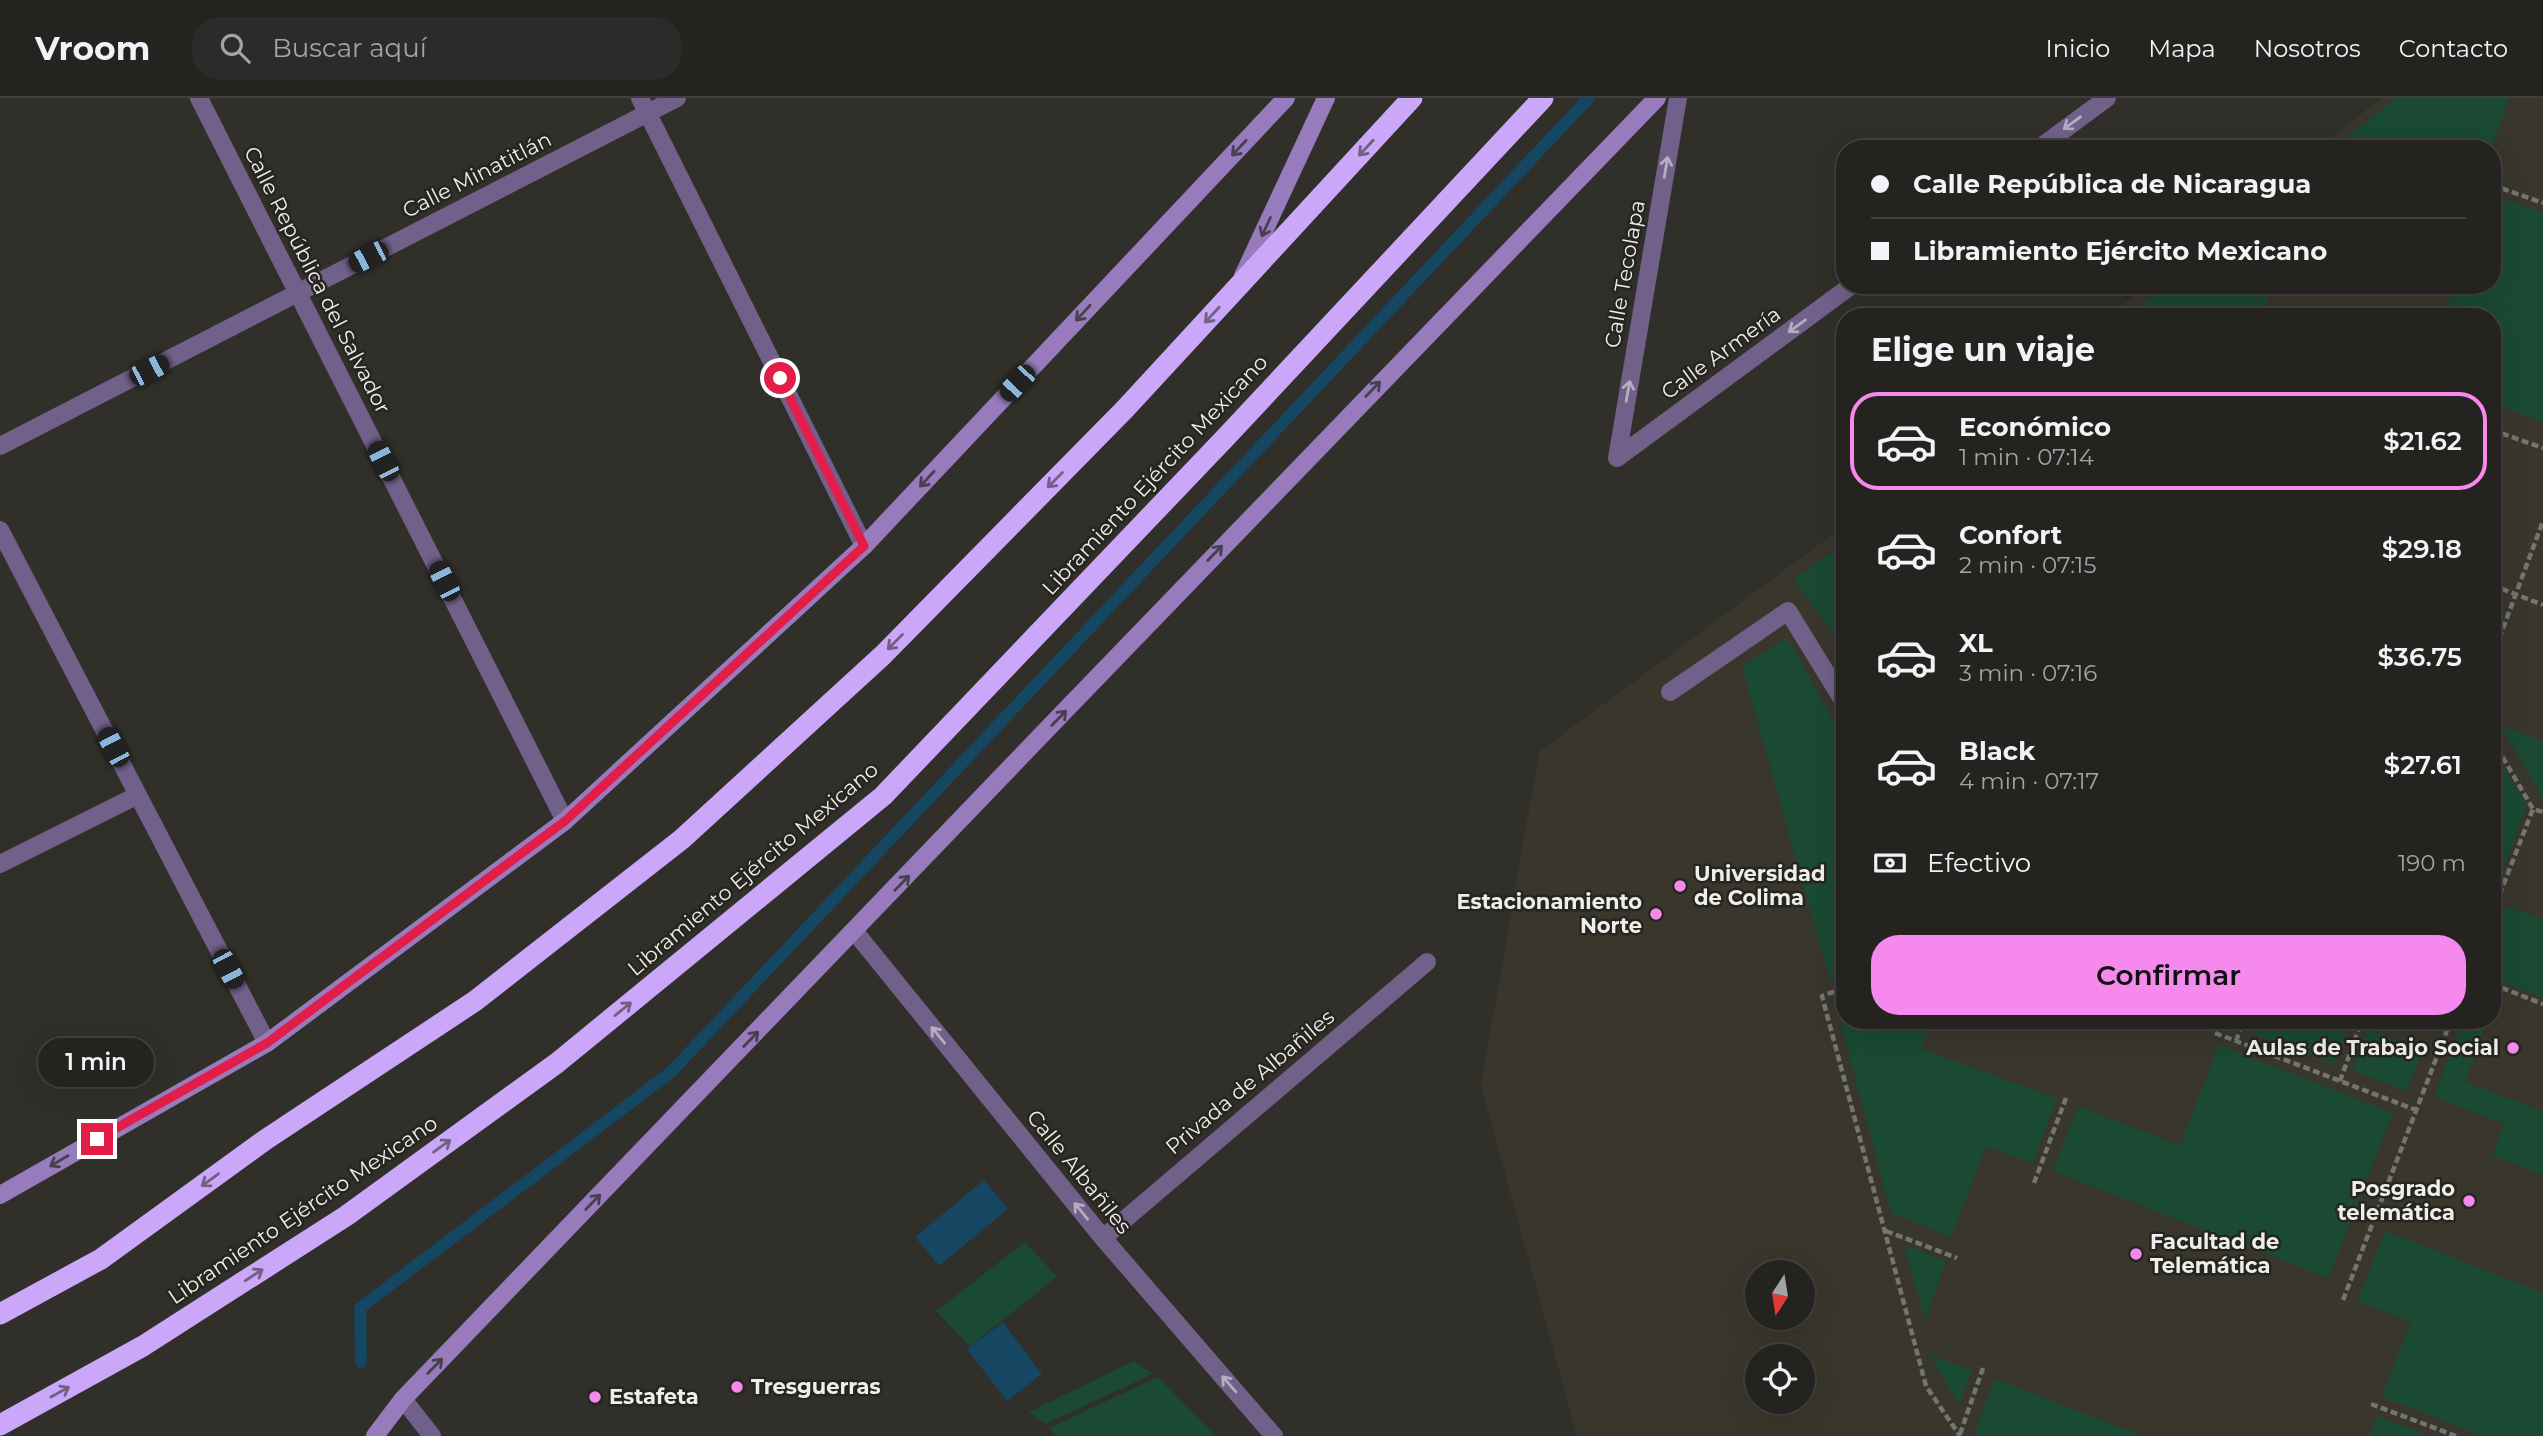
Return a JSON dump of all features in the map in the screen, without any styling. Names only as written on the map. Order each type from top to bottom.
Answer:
[{"type":"highway","points":[[0,1314],[101,1259],[265,1140],[475,1001],[682,839],[883,655],[1115,419],[1412,98]]},
{"type":"highway","name":"Libramiento Ejército Mexicano","points":[[0,1425],[143,1346],[346,1216],[557,1063],[883,796],[1226,438],[1543,98]]},
{"type":"street","name":"Calle República del Salvador","points":[[199,98],[565,821]]},
{"type":"street","name":"Calle Minatitlán","points":[[0,446],[298,293],[644,106],[677,98]]},
{"type":"street","points":[[0,1195],[267,1043],[565,821],[864,546],[1286,98]]},
{"type":"street","points":[[1238,287],[1326,98]]},
{"type":"street","points":[[375,1436],[403,1399],[855,932],[1346,416],[1657,98]]},
{"type":"street","name":"Calle Tecolapa","points":[[1617,458],[1678,98]]},
{"type":"street","points":[[2050,140],[2107,98]]},
{"type":"street","points":[[644,106],[864,546]]},
{"type":"street","name":"Calle Armería","points":[[1617,458],[1840,294]]},
{"type":"street","points":[[0,530],[267,1043]]},
{"type":"street","points":[[1670,692],[1788,611],[1836,689]]},
{"type":"street","points":[[0,864],[138,795]]},
{"type":"street","name":"Calle Albañiles","points":[[855,932],[1103,1238],[1274,1436]]},
{"type":"street","name":"Privada de Albañiles","points":[[1103,1238],[1427,962]]},
{"type":"street","points":[[403,1399],[432,1436]]},
{"type":"path","points":[[2501,188],[2543,203]]},
{"type":"path","points":[[2501,433],[2543,448]]},
{"type":"path","points":[[2501,633],[2543,521]]},
{"type":"path","points":[[2501,589],[2543,605]]},
{"type":"path","points":[[2501,753],[2533,808],[2543,812]]},
{"type":"path","points":[[2501,891],[2533,808]]},
{"type":"path","points":[[2501,988],[2543,1004]]},
{"type":"path","points":[[1836,991],[1822,996],[1926,1386],[1960,1435]]},
{"type":"path","points":[[2236,1041],[2241,1029]]},
{"type":"path","points":[[2340,1081],[2359,1029]]},
{"type":"path","points":[[2343,1300],[2448,1029]]},
{"type":"path","points":[[2215,1033],[2416,1111]]},
{"type":"path","points":[[2034,1183],[2066,1098]]},
{"type":"path","points":[[1886,1231],[1957,1258]]},
{"type":"path","points":[[1960,1435],[1983,1368]]},
{"type":"path","points":[[2371,1404],[2456,1436]]},
{"type":"shaded area","name":"Universidad de Colima","points":[[2381,98],[2543,98],[2543,1436],[1577,1436],[1481,1086],[1539,752],[1836,532],[1836,1029],[2501,1029],[2501,308],[2119,308],[2136,294],[2501,294],[2501,140],[2329,140]]},
{"type":"green space","points":[[2396,98],[2509,98],[2494,140],[2343,140]]},
{"type":"green space","points":[[2501,198],[2543,213],[2543,422],[2501,406],[2501,308],[2446,308],[2452,294],[2501,294]]},
{"type":"green space","points":[[2155,294],[2269,294],[2264,308],[2139,308]]},
{"type":"green space","points":[[1836,552],[1836,639],[1794,579]]},
{"type":"green space","points":[[1787,638],[1836,721],[1836,977],[1830,980],[1742,666]]},
{"type":"green space","points":[[2501,726],[2543,742],[2543,798]]},
{"type":"green space","points":[[2501,763],[2527,805],[2501,875]]},
{"type":"green space","points":[[2506,906],[2543,920],[2543,998],[2501,982],[2501,920]]},
{"type":"green space","points":[[1842,1029],[1929,1029],[1922,1049],[2057,1099],[2033,1163],[1986,1146],[1951,1237],[1891,1213]]},
{"type":"green space","points":[[2253,1029],[2348,1029],[2335,1064],[2251,1033]]},
{"type":"green space","points":[[2368,1029],[2423,1050],[2407,1091],[2353,1071]]},
{"type":"green space","points":[[2460,1029],[2485,1029],[2465,1082],[2543,1112],[2543,1175],[2492,1155],[2504,1124],[2434,1097]]},
{"type":"green space","points":[[2219,1045],[2393,1113],[2328,1278],[2053,1171],[2078,1106],[2180,1146]]},
{"type":"green space","points":[[2385,1231],[2543,1293],[2543,1436],[2483,1436],[2382,1397],[2411,1322],[2358,1301]]},
{"type":"green space","points":[[1025,1242],[1057,1277],[970,1346],[936,1311]]},
{"type":"green space","points":[[1904,1245],[1946,1261],[1925,1321]]},
{"type":"green space","points":[[1929,1354],[1972,1371],[1959,1405]]},
{"type":"green space","points":[[1134,1361],[1153,1374],[1045,1424],[1029,1412]]},
{"type":"green space","points":[[1158,1377],[1216,1436],[1057,1436],[1049,1428]]},
{"type":"green space","points":[[1995,1379],[2142,1436],[1979,1436],[1976,1429]]},
{"type":"green space","points":[[2377,1416],[2429,1436],[2370,1436]]},
{"type":"water","points":[[984,1180],[1008,1209],[939,1266],[915,1237]]},
{"type":"water","points":[[1003,1322],[1042,1374],[1007,1401],[967,1349]]},
{"type":"waterway","points":[[361,1362],[360,1308],[671,1072],[1589,98]]},
{"type":"place","name":"Universidad de Colima","points":[[1680,886]]},
{"type":"place","name":"Estacionamiento Norte","points":[[1656,914]]},
{"type":"place","name":"Aulas de Trabajo Social","points":[[2513,1048]]},
{"type":"place","name":"Posgrado telemática","points":[[2469,1201]]},
{"type":"place","name":"Facultad de Telemática","points":[[2136,1254]]},
{"type":"place","name":"Tresguerras","points":[[737,1387]]},
{"type":"place","name":"Estafeta","points":[[595,1397]]},
{"type":"route","points":[[97,1139],[267,1043],[565,821],[864,546],[780,378]]}]
